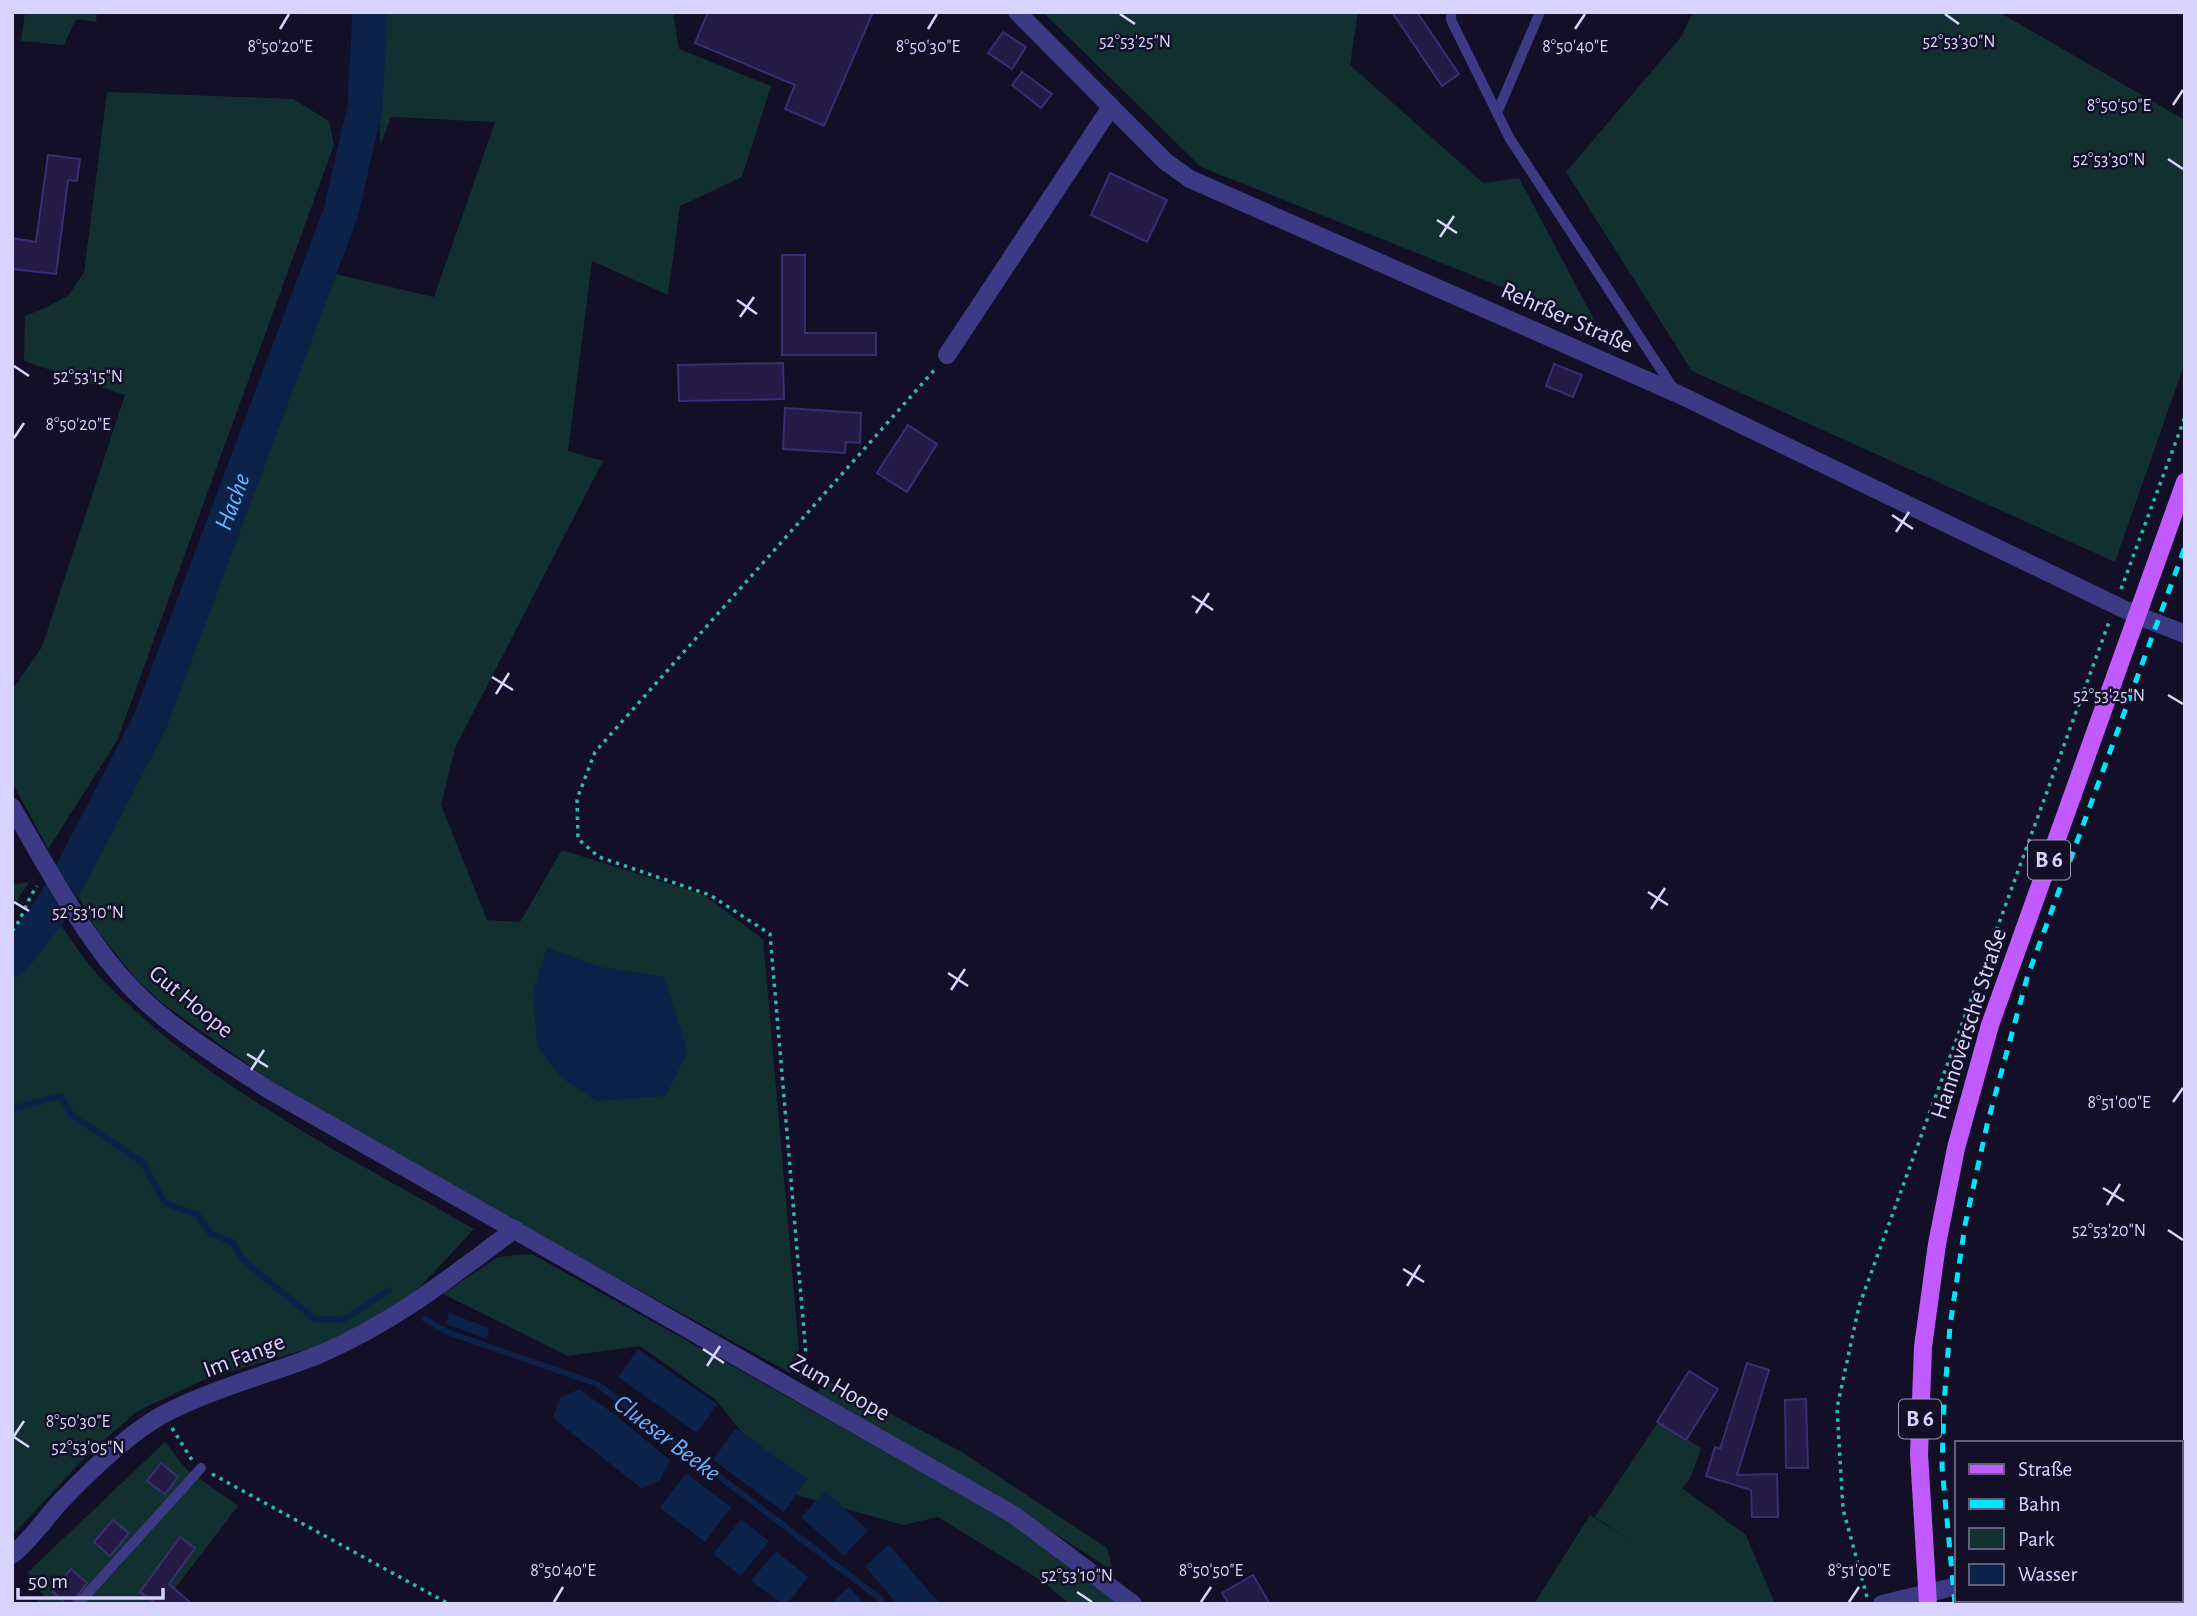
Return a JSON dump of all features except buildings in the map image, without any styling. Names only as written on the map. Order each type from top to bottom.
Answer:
[{"type":"main road","name":"Hannoversche Straße","points":[[1927,1599],[1919,1454],[1923,1347],[1937,1244],[1956,1148],[1990,1025],[2185,482]]},
{"type":"street","name":"Rehrßer Straße","points":[[1017,12],[1166,162],[1190,179],[1678,394],[2136,615],[2185,634]]},
{"type":"street","points":[[947,355],[1111,107]]},
{"type":"street","name":"Gut Hoope","points":[[12,807],[72,907],[119,974],[160,1014],[193,1040],[269,1090],[515,1229]]},
{"type":"street","name":"Im Fange","points":[[12,1555],[63,1500],[144,1427],[163,1415],[319,1354],[381,1325],[515,1229]]},
{"type":"street","name":"Zum Hoope","points":[[515,1229],[1014,1516],[1133,1604]]},
{"type":"street","points":[[1882,1604],[1927,1599],[1955,1587]]},
{"type":"lane","points":[[1451,12],[1451,20],[1510,139],[1678,394]]},
{"type":"lane","points":[[1497,113],[1540,12]]},
{"type":"lane","points":[[78,1604],[201,1468]]},
{"type":"path","points":[[806,1355],[770,934],[710,895],[599,857],[578,839],[577,799],[595,752],[947,355]]},
{"type":"path","points":[[12,931],[18,925],[30,896],[51,873]]},
{"type":"path","points":[[163,1415],[194,1465],[449,1604]]},
{"type":"green space","points":[[25,12],[97,12],[96,22],[76,19],[64,45],[21,41]]},
{"type":"green space","points":[[385,12],[673,12],[679,49],[771,86],[742,177],[680,206],[668,295],[592,261],[568,451],[603,461],[455,748],[441,805],[487,920],[520,922],[562,850],[704,895],[763,939],[800,1362],[790,1373],[519,1224],[273,1082],[163,1004],[136,979],[99,933],[78,896],[90,857],[172,698],[177,678],[327,272],[434,297],[495,122],[391,117],[380,146],[379,72]]},
{"type":"green space","points":[[1043,12],[1358,12],[1350,65],[1483,183],[1519,178],[1597,325],[1201,167]]},
{"type":"green space","points":[[1693,12],[1999,12],[2185,120],[2185,362],[2115,562],[1692,371],[1566,172],[1681,37]]},
{"type":"green space","points":[[107,92],[293,99],[329,121],[334,145],[117,741],[48,849],[12,782],[12,690],[42,647],[125,395],[24,361],[25,316],[69,295],[84,272]]},
{"type":"green space","points":[[29,882],[12,908],[12,885]]},
{"type":"green space","points":[[57,920],[102,979],[143,1018],[186,1053],[279,1117],[474,1229],[418,1289],[376,1317],[318,1346],[206,1379],[138,1411],[89,1453],[12,1536],[12,974]]},
{"type":"green space","points":[[532,1254],[1011,1522],[1123,1604],[1069,1604],[1045,1583],[938,1517],[903,1525],[790,1493],[716,1400],[640,1346],[568,1356],[443,1294],[498,1257]]},
{"type":"green space","points":[[827,1380],[960,1451],[1107,1548],[1113,1571],[1017,1509],[817,1392]]},
{"type":"green space","points":[[1659,1421],[1701,1448],[1690,1479],[1682,1488],[1746,1535],[1775,1604],[1534,1604],[1590,1515],[1630,1540],[1595,1517]]},
{"type":"green space","points":[[165,1442],[186,1469],[238,1506],[163,1604],[34,1604],[43,1596],[28,1572]]},
{"type":"water","points":[[547,948],[601,967],[664,977],[688,1051],[666,1096],[596,1101],[560,1077],[537,1046],[533,991]]},
{"type":"water","points":[[449,1313],[489,1328],[487,1339],[446,1324]]},
{"type":"water","points":[[638,1349],[717,1404],[697,1433],[618,1377]]},
{"type":"water","points":[[579,1389],[670,1460],[660,1480],[642,1489],[553,1418],[560,1398]]},
{"type":"water","points":[[736,1428],[807,1479],[784,1512],[713,1460]]},
{"type":"water","points":[[686,1473],[731,1507],[705,1542],[660,1508]]},
{"type":"water","points":[[825,1491],[868,1530],[844,1556],[801,1517]]},
{"type":"water","points":[[741,1519],[769,1541],[741,1576],[713,1554]]},
{"type":"water","points":[[889,1545],[940,1604],[897,1604],[865,1566]]},
{"type":"water","points":[[776,1551],[808,1577],[787,1604],[782,1604],[751,1581]]},
{"type":"water","points":[[849,1587],[864,1604],[831,1604]]},
{"type":"waterway","name":"Hache","points":[[12,960],[48,914],[150,722],[341,212],[365,107],[370,12]]},
{"type":"waterway","name":"Clueser Beeke","points":[[12,1109],[60,1096],[72,1115],[143,1163],[165,1203],[198,1215],[210,1233],[233,1243],[243,1260],[315,1319],[343,1320],[389,1290]]},
{"type":"waterway","name":"Clueser Beeke","points":[[425,1319],[447,1332],[597,1384],[884,1604]]},
{"type":"railway","points":[[1955,1604],[1942,1467],[1950,1326],[1965,1225],[1987,1125],[2027,978],[2185,547]]}]
